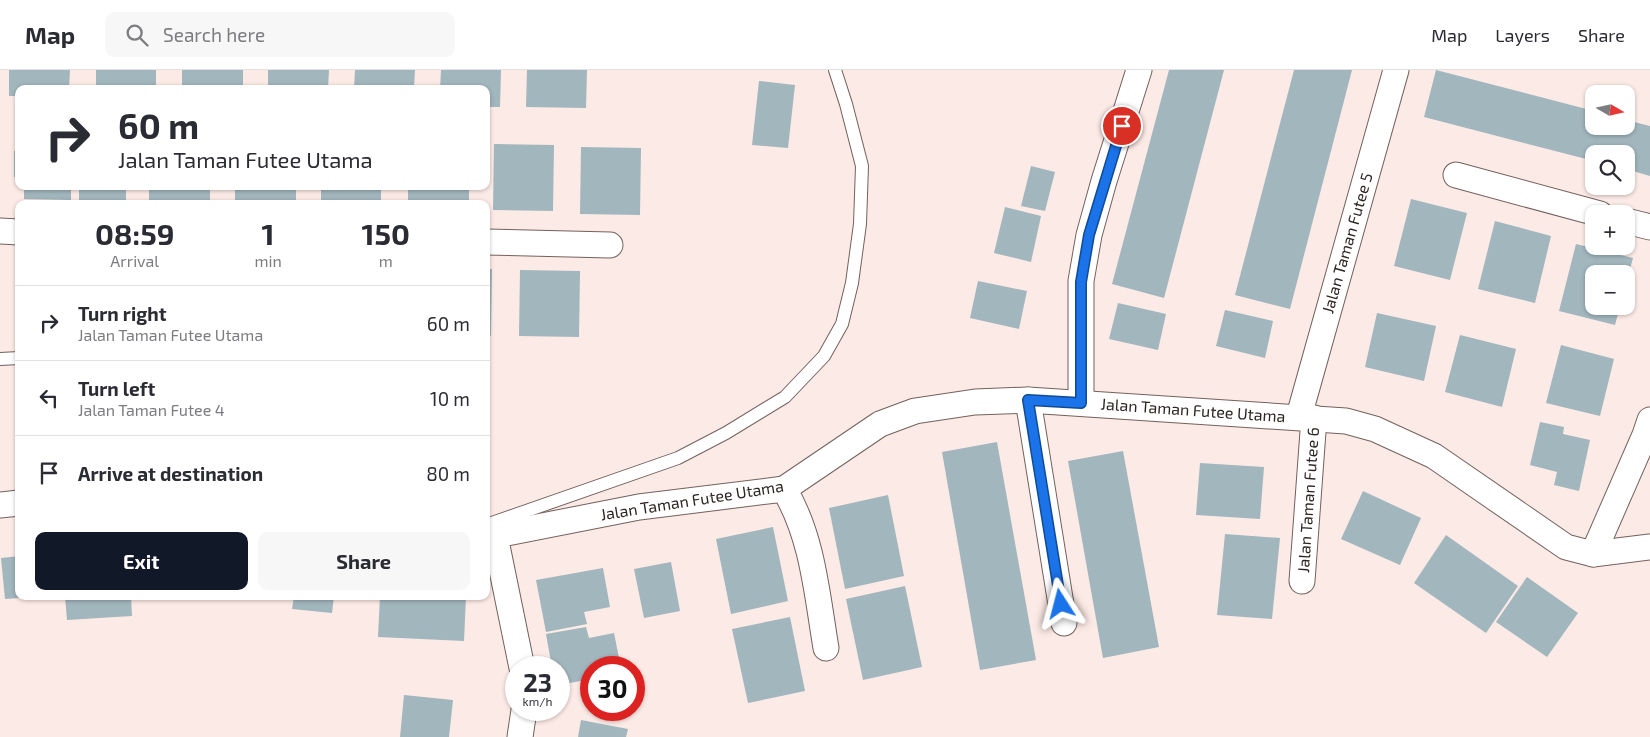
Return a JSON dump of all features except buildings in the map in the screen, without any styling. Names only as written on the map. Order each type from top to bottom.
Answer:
[{"type":"street","points":[[1081,403],[1081,282],[1091,226],[1139,70]]},
{"type":"street","name":"Jalan Taman Futee 5","points":[[1306,417],[1396,70]]},
{"type":"street","points":[[1456,175],[1585,210]]},
{"type":"street","points":[[1635,223],[1650,227]]},
{"type":"street","points":[[0,231],[15,232]]},
{"type":"street","points":[[490,242],[610,244]]},
{"type":"street","name":"Jalan Taman Futee Utama","points":[[490,532],[639,507],[784,489],[880,424],[915,411],[975,402],[1028,400],[1346,421],[1375,428],[1434,456],[1566,547],[1593,554],[1650,547]]},
{"type":"street","points":[[1028,400],[1064,623]]},
{"type":"street","name":"Jalan Taman Futee 6","points":[[1302,581],[1306,417]]},
{"type":"street","points":[[1593,554],[1650,420]]},
{"type":"street","points":[[784,489],[791,501],[808,544],[826,648]]},
{"type":"street","points":[[490,536],[519,656]]},
{"type":"street","points":[[520,737],[522,721]]},
{"type":"lane","points":[[490,532],[678,458],[726,433],[785,397],[824,356],[842,324],[852,283],[860,224],[862,166],[835,70]]},
{"type":"lane","points":[[0,359],[15,358]]},
{"type":"route","points":[[1061,604],[1028,400],[1081,403],[1081,282],[1089,235],[1122,126]]}]
